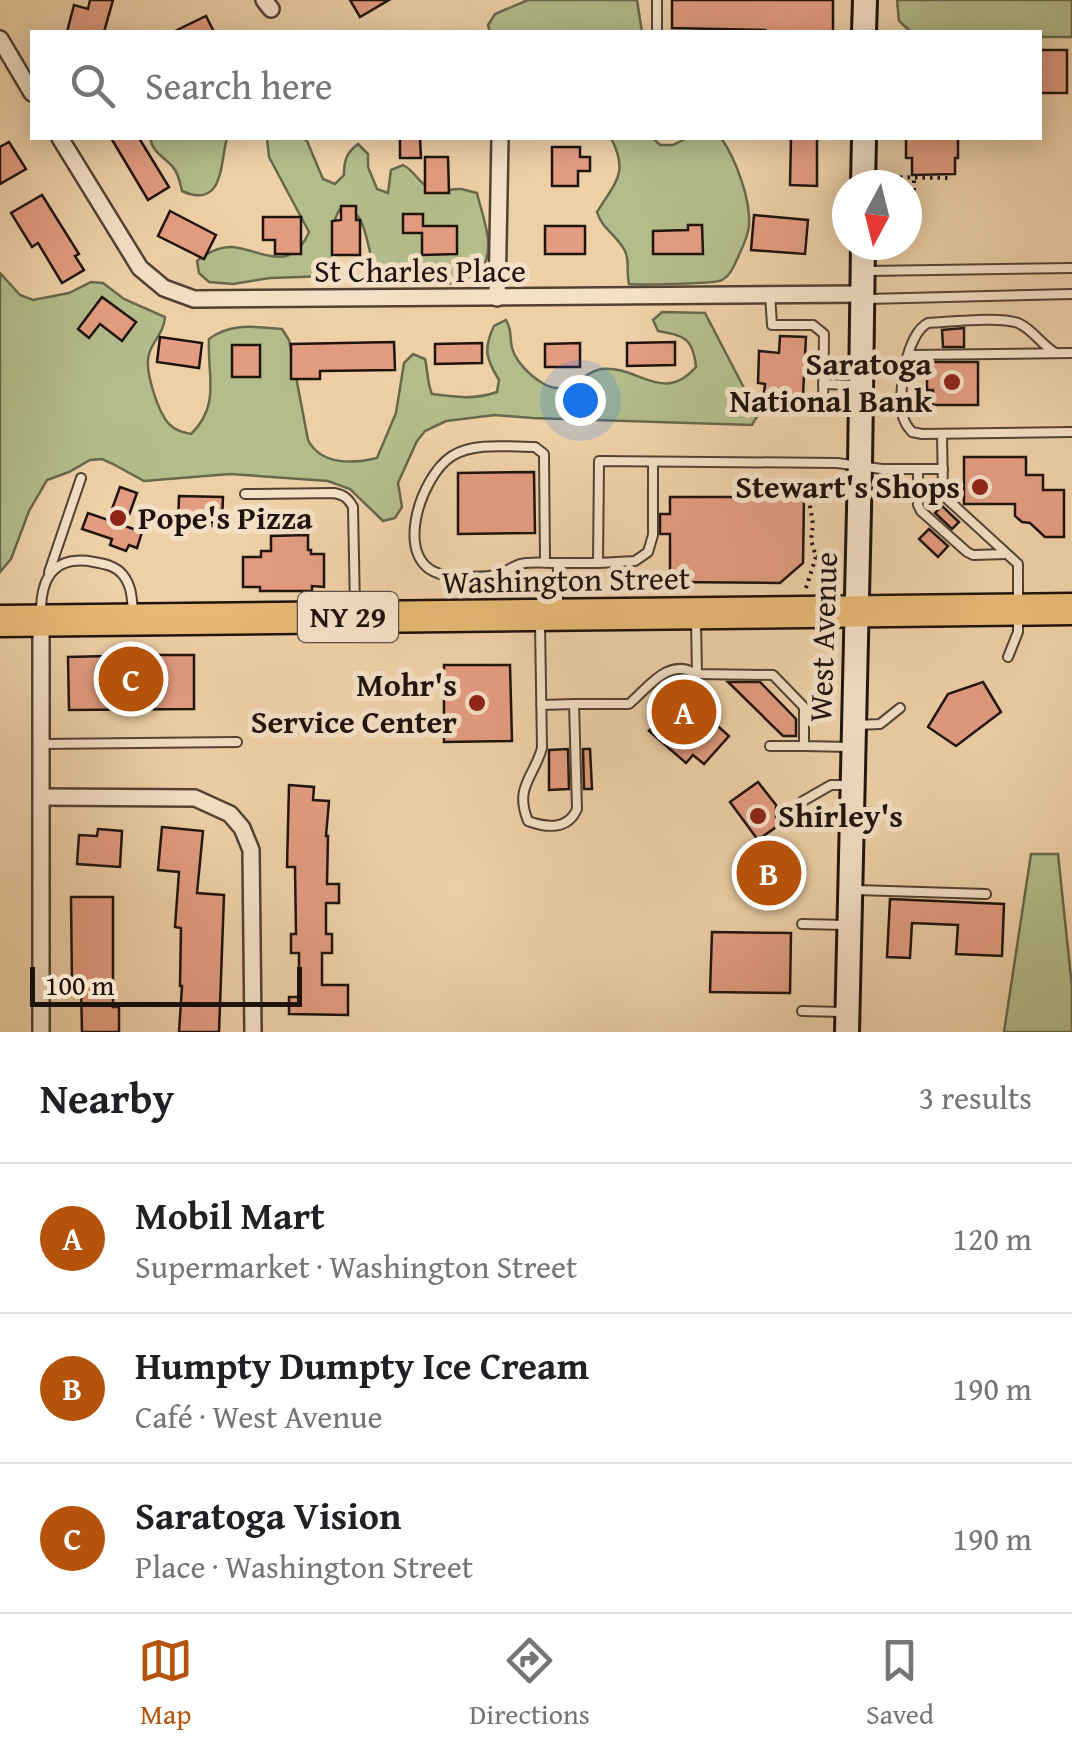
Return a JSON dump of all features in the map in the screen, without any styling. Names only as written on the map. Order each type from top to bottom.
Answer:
[{"type":"highway","name":"Washington Street","points":[[0,621],[1072,609]]},
{"type":"street","points":[[864,0],[864,30]]},
{"type":"street","points":[[0,39],[30,90]]},
{"type":"street","name":"St Charles Place","points":[[61,140],[140,268],[178,295],[210,300],[497,298],[770,295],[863,288]]},
{"type":"street","points":[[497,298],[500,140]]},
{"type":"street","points":[[864,140],[871,170]]},
{"type":"street","name":"West Avenue","points":[[847,1022],[863,260]]},
{"type":"street","points":[[41,621],[41,1032]]},
{"type":"street","points":[[42,797],[195,798],[230,814],[242,828],[251,850],[253,1032]]},
{"type":"lane","points":[[657,0],[657,30]]},
{"type":"lane","points":[[863,288],[1072,268]]},
{"type":"lane","points":[[863,288],[1072,294]]},
{"type":"lane","points":[[762,406],[822,409],[824,334],[813,325],[772,325],[770,295]]},
{"type":"lane","points":[[1056,354],[1021,324],[928,323],[921,326],[909,355],[902,382],[902,415],[912,432],[1072,432]]},
{"type":"lane","points":[[909,355],[1072,354]]},
{"type":"lane","points":[[823,384],[861,385]]},
{"type":"lane","points":[[942,434],[943,493],[1018,564],[1018,632],[1008,657]]},
{"type":"lane","points":[[545,563],[544,454],[540,448],[468,450],[453,455],[440,466],[416,518],[413,538],[418,556],[443,575],[496,575],[523,563],[558,564],[634,561],[648,552],[653,535],[654,462]]},
{"type":"lane","points":[[598,563],[599,461],[837,463],[942,469]]},
{"type":"lane","points":[[918,469],[921,511],[967,552],[1006,554]]},
{"type":"lane","points":[[41,621],[41,596],[81,478]]},
{"type":"lane","points":[[245,494],[334,493],[349,500],[354,507],[355,617]]},
{"type":"lane","points":[[48,577],[66,562],[92,562],[119,570],[129,586],[133,620]]},
{"type":"lane","points":[[558,564],[549,615],[541,754],[528,776],[524,793],[528,821],[547,826],[573,819],[577,808],[574,704]]},
{"type":"lane","points":[[695,613],[697,674]]},
{"type":"lane","points":[[541,705],[629,704],[668,670],[682,668],[697,674],[773,674],[804,707],[804,746]]},
{"type":"lane","points":[[770,746],[804,746],[852,736],[880,724],[900,708]]},
{"type":"lane","points":[[42,744],[237,742]]},
{"type":"lane","points":[[803,801],[831,785],[852,785]]},
{"type":"lane","points":[[849,890],[986,894]]},
{"type":"lane","points":[[802,924],[848,925]]},
{"type":"lane","points":[[802,1011],[847,1022]]},
{"type":"path","points":[[922,177],[948,178]]},
{"type":"path","points":[[806,588],[816,557],[808,494]]},
{"type":"path","points":[[816,557],[836,560]]},
{"type":"green space","points":[[528,0],[637,0],[642,30],[489,30],[495,14]]},
{"type":"green space","points":[[897,0],[1072,0],[1072,37],[1042,37],[1042,30],[909,30],[899,21]]},
{"type":"green space","points":[[150,140],[227,140],[213,189],[196,195],[182,191],[176,171]]},
{"type":"green space","points":[[267,140],[306,140],[323,179],[335,184],[344,175],[348,154],[358,144],[368,154],[368,167],[377,189],[388,193],[391,170],[403,165],[432,189],[477,193],[488,237],[483,267],[453,283],[390,281],[374,265],[360,220],[343,206],[334,222],[335,258],[330,276],[233,284],[209,282],[199,273],[197,261],[209,253],[233,247],[285,256],[302,245],[309,232],[269,157]]},
{"type":"green space","points":[[612,140],[655,140],[660,145],[673,145],[683,140],[722,140],[741,180],[749,216],[745,241],[725,278],[629,284],[625,251],[597,212],[618,177]]},
{"type":"green space","points":[[0,273],[20,295],[33,300],[69,293],[91,282],[103,283],[124,299],[165,317],[149,354],[150,380],[169,424],[191,434],[209,401],[209,339],[226,330],[282,329],[289,340],[308,440],[329,458],[358,461],[377,458],[396,413],[404,363],[413,354],[425,359],[432,394],[489,395],[497,392],[499,380],[489,360],[488,341],[494,326],[506,320],[518,361],[544,384],[561,388],[602,369],[672,383],[696,367],[695,357],[686,340],[658,331],[653,320],[662,312],[705,313],[758,415],[752,425],[495,415],[446,421],[425,431],[417,441],[398,483],[402,507],[395,518],[383,521],[350,489],[328,481],[230,474],[144,481],[102,459],[90,460],[47,480],[29,511],[11,559],[0,572]]},
{"type":"green space","points":[[1031,854],[1058,854],[1072,987],[1072,1032],[1004,1032]]},
{"type":"building","points":[[90,0],[113,0],[105,30],[68,30],[74,5],[88,9]]},
{"type":"building","points":[[350,0],[389,0],[360,17]]},
{"type":"building","points":[[672,0],[833,0],[833,30],[672,28]]},
{"type":"building","points":[[206,16],[213,30],[177,30]]},
{"type":"building","points":[[1042,50],[1067,50],[1067,93],[1042,93]]},
{"type":"building","points":[[112,140],[140,140],[169,187],[148,200]]},
{"type":"building","points":[[400,140],[420,140],[421,158],[400,158]]},
{"type":"building","points":[[791,140],[817,140],[817,186],[790,185]]},
{"type":"building","points":[[906,140],[958,140],[955,174],[922,175],[922,170],[912,170],[912,158],[906,158]]},
{"type":"building","points":[[9,142],[26,169],[0,184],[0,147]]},
{"type":"building","points":[[552,147],[580,147],[580,157],[590,157],[590,171],[578,171],[578,186],[552,186]]},
{"type":"building","points":[[425,157],[448,157],[449,193],[425,193]]},
{"type":"building","points":[[42,195],[79,254],[75,256],[84,270],[62,283],[38,243],[32,247],[11,213]]},
{"type":"building","points":[[341,206],[356,206],[360,255],[332,255],[332,221],[341,220]]},
{"type":"building","points":[[170,211],[216,235],[204,259],[158,236]]},
{"type":"building","points":[[403,214],[423,214],[423,226],[457,226],[457,254],[422,255],[422,233],[403,233]]},
{"type":"building","points":[[754,215],[808,220],[805,254],[751,250]]},
{"type":"building","points":[[263,217],[301,217],[301,254],[275,254],[275,240],[263,240]]},
{"type":"building","points":[[688,225],[702,225],[703,254],[653,254],[653,231],[688,230]]},
{"type":"building","points":[[545,226],[585,226],[585,254],[545,254]]},
{"type":"building","points":[[102,297],[136,322],[122,341],[100,324],[89,338],[78,329]]},
{"type":"building","points":[[964,328],[964,347],[943,347],[942,330]]},
{"type":"building","points":[[780,336],[806,337],[803,395],[764,393],[765,384],[758,383],[759,351],[779,353]]},
{"type":"building","points":[[160,337],[202,343],[199,368],[157,362]]},
{"type":"building","points":[[394,342],[395,370],[320,371],[320,379],[291,379],[291,344]]},
{"type":"building","points":[[675,342],[675,365],[627,366],[627,343]]},
{"type":"building","points":[[482,343],[482,363],[435,364],[435,344]]},
{"type":"building","points":[[580,343],[580,367],[545,367],[545,344]]},
{"type":"building","points":[[232,345],[260,345],[260,377],[232,377]]},
{"type":"building","name":"Saratoga National Bank","points":[[933,362],[978,362],[978,405],[933,405],[927,375],[933,375]]},
{"type":"building","points":[[964,457],[1026,457],[1026,475],[1043,475],[1043,490],[1064,490],[1064,537],[1045,537],[1030,523],[1022,522],[1015,516],[1015,504],[964,504]]},
{"type":"building","points":[[534,472],[535,533],[458,534],[458,473]]},
{"type":"building","name":"Pope's Pizza","points":[[120,487],[137,493],[125,526],[142,532],[137,548],[129,545],[126,551],[110,545],[112,539],[82,529],[88,513],[108,520]]},
{"type":"building","points":[[179,496],[223,497],[222,521],[212,521],[212,526],[178,525]]},
{"type":"building","points":[[670,497],[804,497],[803,563],[780,583],[670,582],[670,534],[660,534],[660,514],[670,514]]},
{"type":"building","points":[[942,506],[959,522],[952,529],[935,513]]},
{"type":"building","points":[[929,529],[948,546],[938,557],[919,539]]},
{"type":"building","points":[[308,535],[311,554],[324,554],[324,587],[312,586],[312,591],[260,591],[260,587],[243,587],[243,557],[261,557],[261,551],[271,551],[271,536]]},
{"type":"building","points":[[194,655],[194,709],[69,710],[68,657]]},
{"type":"building","name":"Mohr's Service Center","points":[[444,665],[510,665],[512,741],[444,742]]},
{"type":"building","points":[[728,682],[760,682],[796,719],[796,736],[783,736]]},
{"type":"building","points":[[983,682],[1001,712],[956,746],[928,727],[948,694]]},
{"type":"building","points":[[682,694],[729,736],[704,764],[693,755],[686,763],[649,731]]},
{"type":"building","points":[[568,749],[569,789],[549,790],[549,750]]},
{"type":"building","points":[[583,749],[590,749],[592,789],[584,789]]},
{"type":"building","name":"Shirley's","points":[[758,782],[776,805],[776,827],[758,840],[730,802]]},
{"type":"building","points":[[289,785],[314,787],[313,800],[329,801],[327,884],[339,884],[339,903],[326,903],[326,934],[332,934],[332,953],[322,953],[322,985],[348,985],[348,1015],[289,1014],[289,997],[298,997],[299,953],[291,953],[291,934],[296,934],[295,867],[287,867]]},
{"type":"building","points":[[162,827],[203,831],[197,893],[224,895],[219,1032],[179,1032],[181,928],[175,927],[179,872],[158,870]]},
{"type":"building","points":[[98,829],[122,831],[120,867],[77,864],[79,835],[97,836]]},
{"type":"building","points":[[780,859],[780,885],[758,886],[757,860]]},
{"type":"building","points":[[71,897],[113,897],[113,1007],[119,1007],[119,1032],[82,1032],[81,987],[72,987]]},
{"type":"building","points":[[890,899],[1004,904],[1002,956],[956,954],[958,925],[912,923],[910,958],[887,957]]},
{"type":"building","points":[[712,932],[791,933],[790,993],[710,992]]},
{"type":"place","name":"Saratoga National Bank","points":[[952,382]]},
{"type":"place","name":"Stewart's Shops","points":[[980,487]]},
{"type":"place","name":"Pope's Pizza","points":[[118,518]]},
{"type":"place","name":"Saratoga Vision","points":[[131,679]]},
{"type":"place","name":"Mohr's Service Center","points":[[477,703]]},
{"type":"place","name":"Mobil Mart","points":[[684,712]]},
{"type":"place","name":"Shirley's","points":[[758,816]]},
{"type":"place","name":"Humpty Dumpty Ice Cream","points":[[769,873]]}]
